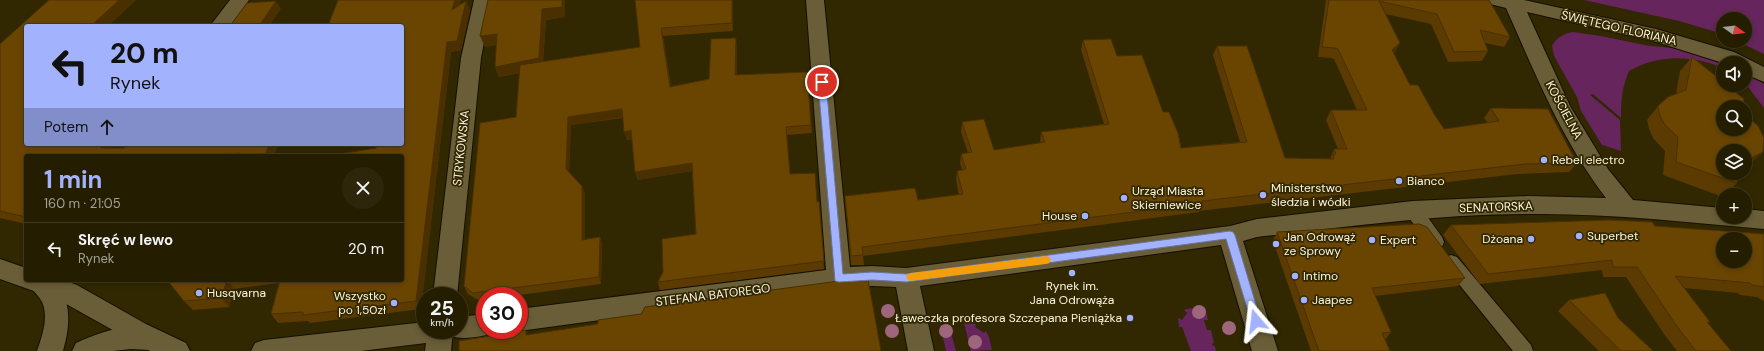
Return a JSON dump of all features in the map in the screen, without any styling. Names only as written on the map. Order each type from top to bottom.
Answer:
[{"type":"street","points":[[222,24],[240,0]]},
{"type":"street","name":"STRYKOWSKA","points":[[446,287],[471,58],[482,0]]},
{"type":"street","points":[[815,0],[839,278]]},
{"type":"street","name":"ŚWIĘTEGO FLORIANA","points":[[1505,2],[1656,34],[1724,56]]},
{"type":"street","name":"KOŚCIELNA","points":[[1505,2],[1560,107],[1600,175],[1626,209]]},
{"type":"street","points":[[1752,69],[1764,75]]},
{"type":"street","name":"SENATORSKA","points":[[906,278],[1230,235],[1257,228],[1413,210],[1528,205],[1626,209],[1764,220]]},
{"type":"street","points":[[1230,235],[1265,351]]},
{"type":"street","name":"STEFANA BATOREGO","points":[[528,319],[839,278],[872,276],[906,278]]},
{"type":"street","points":[[906,278],[921,351]]},
{"type":"street","points":[[34,282],[48,291],[54,301],[57,317],[55,333],[50,351]]},
{"type":"street","points":[[40,282],[72,294],[149,339],[177,351]]},
{"type":"street","points":[[264,351],[416,333]]},
{"type":"street","points":[[85,351],[118,338],[131,337],[149,339]]},
{"type":"street","points":[[438,351],[440,339]]},
{"type":"lane","points":[[1413,210],[1471,288],[1524,351]]},
{"type":"shaded area","points":[[1584,0],[1764,0],[1764,54],[1752,48],[1752,12],[1716,12],[1716,32],[1679,21]]},
{"type":"shaded area","points":[[1573,32],[1650,46],[1683,49],[1716,61],[1716,66],[1699,61],[1676,58],[1664,59],[1640,65],[1629,71],[1622,94],[1621,118],[1593,94],[1590,95],[1620,120],[1621,151],[1602,145],[1581,111],[1577,97],[1554,56],[1552,46],[1558,38]]},
{"type":"shaded area","points":[[1752,76],[1764,84],[1764,108],[1752,92]]},
{"type":"shaded area","points":[[1205,307],[1208,320],[1204,320],[1207,330],[1211,330],[1214,343],[1212,344],[1215,346],[1216,351],[1191,351],[1182,327],[1179,327],[1178,318],[1182,320],[1187,313],[1184,310],[1186,309]]},
{"type":"shaded area","points":[[964,323],[976,324],[975,327],[984,333],[986,331],[992,350],[971,351]]},
{"type":"shaded area","points":[[940,325],[949,325],[956,351],[946,351]]},
{"type":"building","points":[[49,0],[119,0],[93,24],[24,24],[24,146],[100,146],[101,148],[124,148],[126,146],[268,146],[266,154],[24,154],[24,217],[0,211],[0,44]]},
{"type":"building","points":[[338,0],[455,0],[452,10],[466,1],[457,41],[447,42],[418,287],[416,287],[416,301],[303,315],[303,312],[271,314],[279,282],[404,282],[404,154],[339,154],[376,148],[376,146],[404,146],[404,24],[329,24]]},
{"type":"building","points":[[488,0],[562,0],[562,7],[542,9],[539,58],[495,67],[497,34],[480,36]]},
{"type":"building","points":[[635,0],[732,0],[732,23],[661,28],[670,87],[709,79],[711,39],[736,38],[735,75],[807,72],[811,125],[786,127],[790,174],[815,173],[824,261],[658,282],[663,272],[662,239],[696,234],[692,163],[635,172],[631,130],[624,132],[622,109],[568,117],[566,169],[582,186],[582,240],[600,237],[599,277],[520,287],[476,287],[476,293],[473,293],[468,289],[468,287],[464,286],[480,123],[516,117],[520,65],[640,47]]},
{"type":"building","points":[[1329,0],[1489,0],[1510,37],[1480,30],[1488,51],[1454,52],[1437,14],[1379,1],[1400,43],[1392,50],[1410,85],[1418,85],[1444,129],[1499,121],[1491,108],[1548,109],[1577,163],[1525,164],[1202,201],[1203,203],[862,247],[863,255],[851,256],[845,196],[915,188],[918,200],[963,194],[957,171],[966,169],[961,154],[972,152],[962,122],[984,119],[994,150],[1045,142],[1041,132],[1109,124],[1083,40],[1111,39],[1117,56],[1142,55],[1163,112],[1169,112],[1178,133],[1181,148],[1247,142],[1217,46],[1247,46],[1285,158],[1334,159],[1333,154],[1336,154],[1334,149],[1347,149],[1331,110],[1367,110],[1338,49],[1322,47]]},
{"type":"building","points":[[276,1],[260,24],[231,24],[247,3]]},
{"type":"building","points":[[1692,57],[1716,76],[1716,92],[1735,92],[1744,99],[1716,100],[1716,136],[1752,136],[1752,120],[1758,126],[1764,138],[1763,152],[1752,158],[1752,144],[1716,144],[1716,176],[1676,162],[1678,137],[1665,125],[1660,116],[1658,106],[1668,97],[1686,90]]},
{"type":"building","points":[[1728,180],[1737,180],[1737,183]]},
{"type":"building","points":[[1610,220],[1652,222],[1655,226],[1737,232],[1716,232],[1716,268],[1752,268],[1752,233],[1764,234],[1764,287],[1752,285],[1750,283],[1675,276],[1710,322],[1707,322],[1731,351],[1696,351],[1676,325],[1637,267],[1613,267],[1612,260],[1488,274],[1451,225]]},
{"type":"building","points":[[1419,224],[1427,227],[1465,278],[1372,288],[1391,332],[1382,333],[1390,351],[1319,351],[1277,232]]},
{"type":"building","points":[[868,279],[881,351],[459,351],[459,341],[476,338],[528,339],[528,335],[598,324],[598,320],[641,314],[645,307],[839,281]]},
{"type":"building","points":[[169,282],[226,282],[221,298],[184,301]]},
{"type":"building","points":[[1605,293],[1618,318],[1653,351],[1621,351],[1569,300]]},
{"type":"slow traffic","points":[[911,277],[1046,260]]},
{"type":"place","name":"Rebel electro","points":[[1544,160]]},
{"type":"place","name":"Bianco","points":[[1399,181]]},
{"type":"place","name":"Ministerstwo śledzia i wódki","points":[[1263,195]]},
{"type":"place","name":"Urząd Miasta Skierniewice","points":[[1124,198]]},
{"type":"place","name":"House","points":[[1085,216]]},
{"type":"place","name":"Superbet","points":[[1579,236]]},
{"type":"place","name":"Dżoana","points":[[1531,239]]},
{"type":"place","name":"Expert","points":[[1372,240]]},
{"type":"place","name":"Jan Odrowąż ze Sprowy","points":[[1276,244]]},
{"type":"place","name":"Rynek im. Jana Odrowąża","points":[[1072,273]]},
{"type":"place","name":"Intimo","points":[[1295,276]]},
{"type":"place","name":"Husqvarna","points":[[199,293]]},
{"type":"place","name":"Jaapee","points":[[1304,300]]},
{"type":"place","name":"Wszystko po 1,50zł","points":[[394,303]]},
{"type":"place","name":"Ławeczka profesora Szczepana Pieniążka","points":[[1130,318]]},
{"type":"route","points":[[822,82],[839,278],[890,276],[906,278],[1230,235],[1256,321]]}]
